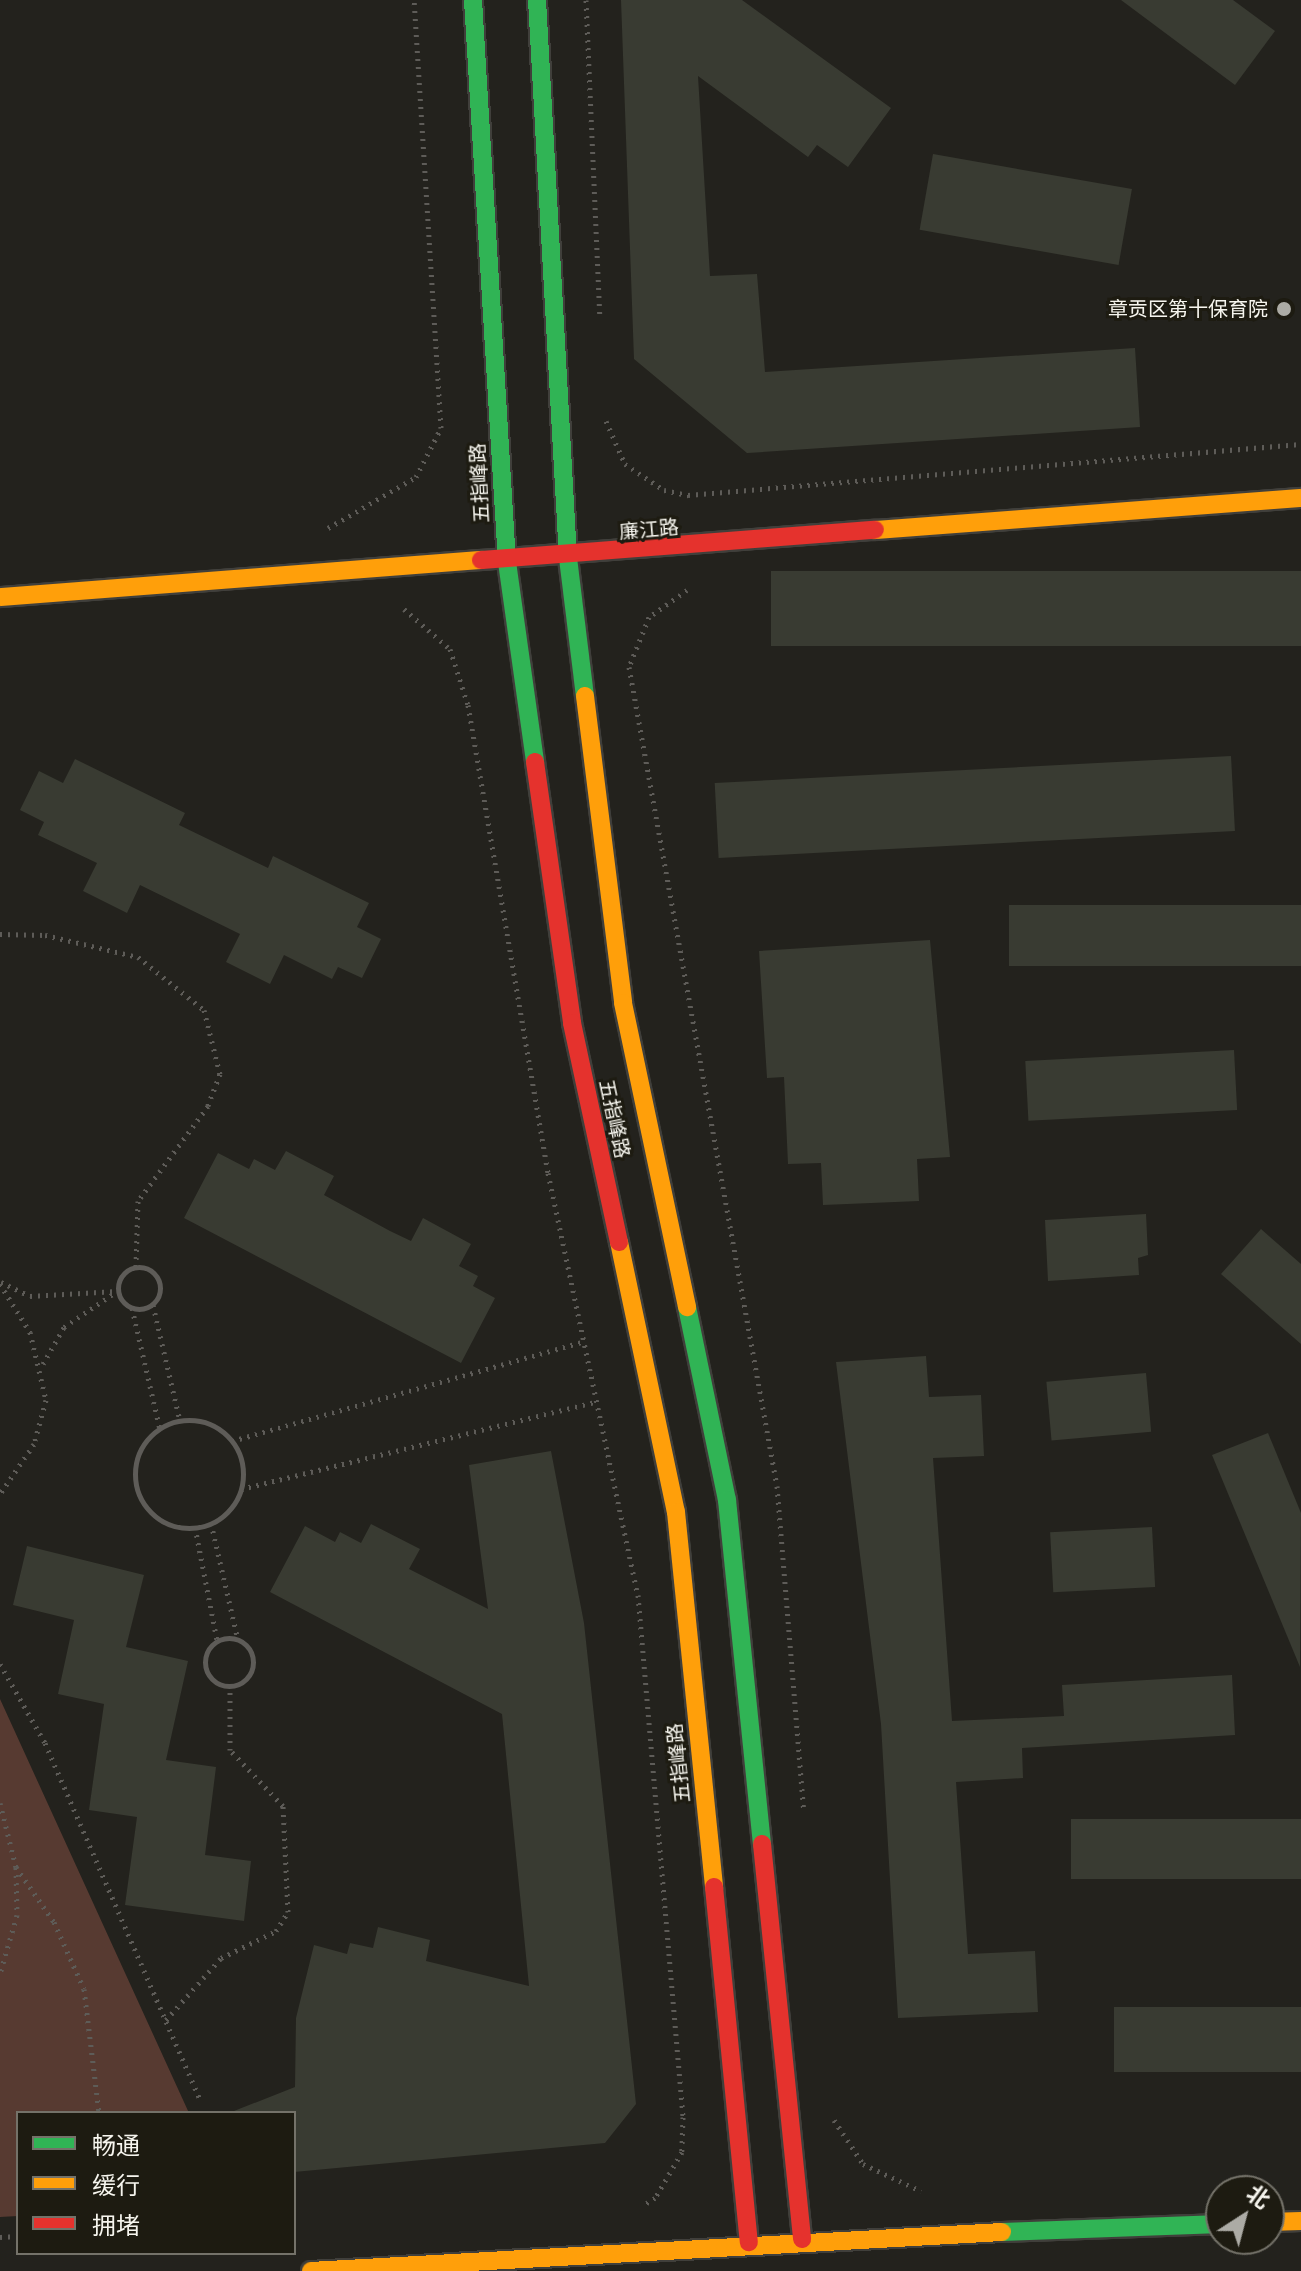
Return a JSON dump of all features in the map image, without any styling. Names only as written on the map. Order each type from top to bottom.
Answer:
[{"type":"main road","name":"五指峰路","points":[[473,0],[507,562],[572,1023],[676,1512],[749,2242]]},
{"type":"main road","name":"五指峰路","points":[[537,0],[568,558],[623,1003],[727,1500],[802,2239]]},
{"type":"main road","name":"廉江路","points":[[0,597],[568,558],[1301,498]]},
{"type":"main road","points":[[311,2271],[802,2239],[1205,2225]]},
{"type":"path","points":[[313,529],[367,509],[416,477],[441,428],[414,0]]},
{"type":"path","points":[[586,0],[601,335]]},
{"type":"path","points":[[605,412],[625,464],[664,490],[688,495],[1301,444]]},
{"type":"path","points":[[702,584],[671,595],[649,617],[629,667],[777,1486],[805,1824]]},
{"type":"path","points":[[391,606],[429,626],[450,649],[468,705],[583,1342],[638,1595],[683,2117],[682,2152],[655,2198],[633,2211]]},
{"type":"path","points":[[0,934],[45,935],[138,957],[204,1010],[213,1032],[220,1074],[208,1106],[138,1201],[136,1266]]},
{"type":"path","points":[[160,1429],[132,1308],[117,1291],[118,1280],[136,1266],[147,1267],[161,1284],[153,1304],[180,1421]]},
{"type":"path","points":[[0,1283],[30,1296],[117,1291]]},
{"type":"path","points":[[0,1283],[43,1364],[46,1400],[34,1444],[0,1494]]},
{"type":"path","points":[[43,1364],[64,1327],[117,1291]]},
{"type":"path","points":[[132,1308],[153,1304]]},
{"type":"path","points":[[232,1441],[583,1342]]},
{"type":"path","points":[[241,1489],[242,1464],[232,1441],[208,1424],[180,1421],[160,1429],[139,1453],[142,1499],[164,1521],[195,1527],[211,1523],[241,1489],[595,1402]]},
{"type":"path","points":[[165,2020],[221,1958],[276,1931],[288,1912],[283,1806],[230,1750],[230,1687],[253,1667],[238,1640],[211,1523]]},
{"type":"path","points":[[195,1527],[217,1640],[205,1669],[230,1687]]},
{"type":"path","points":[[217,1640],[238,1640]]},
{"type":"path","points":[[0,1664],[45,1743],[200,2099]]},
{"type":"path","points":[[0,1803],[16,1867],[17,1915],[0,1974]]},
{"type":"path","points":[[16,1867],[54,1922],[84,1989],[99,2111]]},
{"type":"path","points":[[827,2103],[844,2144],[863,2164],[936,2195]]},
{"type":"shaded area","points":[[0,1699],[188,2111],[16,2111],[16,2216],[0,2217]]},
{"type":"building","points":[[621,0],[742,0],[891,108],[848,167],[817,145],[808,157],[698,76],[710,276],[757,274],[765,372],[1135,348],[1140,427],[747,453],[634,359]]},
{"type":"building","points":[[1121,0],[1233,0],[1275,31],[1235,85]]},
{"type":"building","points":[[933,154],[1132,189],[1119,265],[920,230]]},
{"type":"building","points":[[771,571],[1301,571],[1301,646],[771,646]]},
{"type":"building","points":[[1231,756],[1235,831],[719,858],[715,783]]},
{"type":"building","points":[[75,759],[185,813],[179,825],[268,868],[273,856],[369,903],[357,927],[381,939],[362,978],[338,967],[332,979],[284,955],[270,984],[226,962],[240,934],[140,885],[127,913],[83,891],[97,863],[38,835],[44,822],[20,810],[39,771],[63,783]]},
{"type":"building","points":[[1009,905],[1301,905],[1301,966],[1009,966]]},
{"type":"building","points":[[930,940],[950,1157],[917,1159],[919,1201],[823,1205],[821,1163],[788,1164],[784,1077],[767,1078],[759,951]]},
{"type":"building","points":[[1234,1050],[1237,1110],[1028,1121],[1025,1061]]},
{"type":"building","points":[[286,1151],[334,1176],[324,1195],[390,1231],[411,1241],[423,1218],[471,1244],[459,1266],[478,1276],[473,1286],[495,1298],[461,1363],[184,1218],[218,1153],[249,1169],[254,1159],[275,1170]]},
{"type":"building","points":[[1146,1214],[1148,1255],[1138,1258],[1139,1275],[1048,1281],[1045,1220]]},
{"type":"building","points":[[1261,1229],[1301,1264],[1301,1344],[1221,1274]]},
{"type":"building","points":[[926,1356],[929,1397],[981,1395],[984,1456],[933,1458],[952,1721],[1064,1716],[1062,1685],[1232,1675],[1235,1735],[1022,1748],[1023,1778],[956,1782],[968,1954],[1035,1951],[1038,2012],[898,2018],[881,1724],[836,1362]]},
{"type":"building","points":[[1146,1373],[1151,1432],[1052,1440],[1046,1382]]},
{"type":"building","points":[[1268,1433],[1301,1513],[1300,1667],[1212,1455]]},
{"type":"building","points":[[551,1451],[584,1623],[636,2104],[605,2143],[296,2172],[296,2111],[234,2111],[295,2087],[296,2018],[314,1945],[347,1954],[350,1943],[373,1948],[378,1927],[430,1940],[426,1961],[529,1986],[502,1714],[270,1592],[305,1526],[335,1542],[340,1532],[361,1543],[371,1524],[420,1549],[409,1569],[488,1609],[469,1465]]},
{"type":"building","points":[[1152,1527],[1155,1587],[1053,1592],[1050,1532]]},
{"type":"building","points":[[27,1546],[144,1575],[126,1647],[188,1661],[166,1760],[216,1767],[205,1855],[251,1861],[244,1921],[125,1905],[137,1817],[89,1810],[104,1704],[58,1694],[74,1620],[13,1605]]},
{"type":"building","points":[[1071,1819],[1301,1819],[1301,1879],[1071,1879]]},
{"type":"building","points":[[1114,2007],[1301,2007],[1301,2072],[1114,2072]]},
{"type":"traffic: fast","points":[[473,0],[507,562],[535,762]]},
{"type":"traffic: fast","points":[[537,0],[568,558],[585,696]]},
{"type":"traffic: fast","points":[[687,1307],[727,1500],[762,1844]]},
{"type":"traffic: fast","points":[[1002,2232],[1205,2225]]},
{"type":"traffic: slow","points":[[875,530],[1301,498]]},
{"type":"traffic: slow","points":[[0,597],[481,560]]},
{"type":"traffic: slow","points":[[585,696],[623,1003],[687,1307]]},
{"type":"traffic: slow","points":[[619,1242],[676,1512],[714,1887]]},
{"type":"traffic: slow","points":[[1285,2222],[1301,2221]]},
{"type":"traffic: slow","points":[[311,2271],[1002,2232]]},
{"type":"traffic: jam","points":[[481,560],[875,530]]},
{"type":"traffic: jam","points":[[535,762],[572,1023],[619,1242]]},
{"type":"traffic: jam","points":[[762,1844],[802,2239]]},
{"type":"traffic: jam","points":[[714,1887],[749,2242]]},
{"type":"place","name":"章贡区第十保育院","points":[[1284,309]]}]
